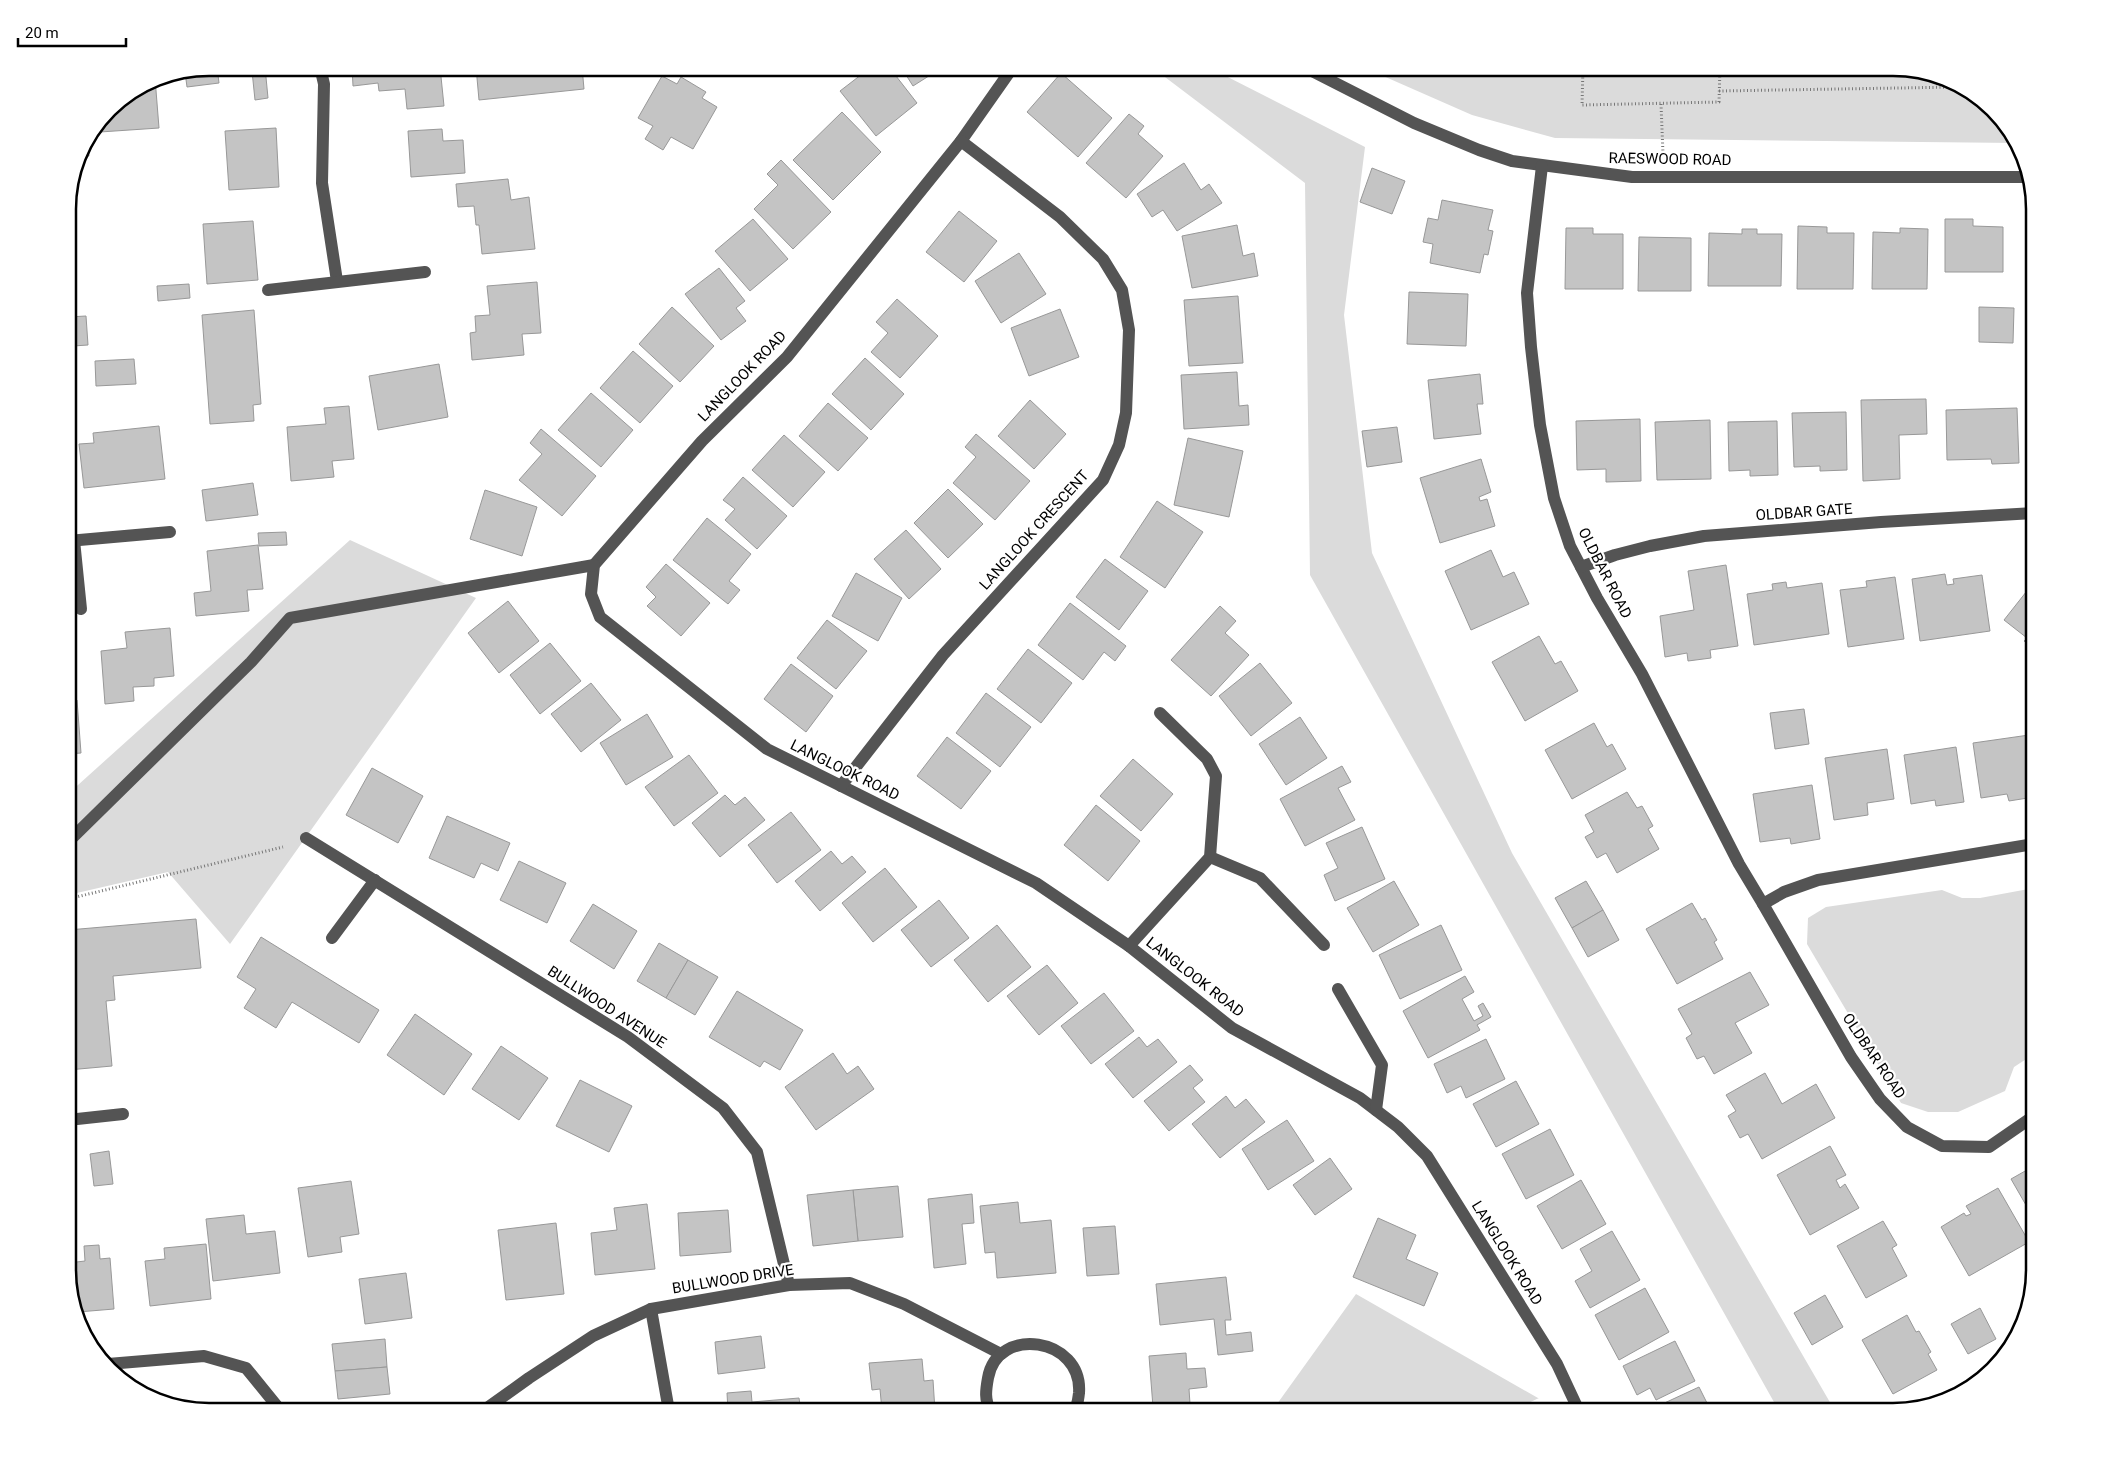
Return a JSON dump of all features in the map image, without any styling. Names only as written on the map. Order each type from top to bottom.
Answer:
[{"type":"street","points":[[322,76],[324,84],[322,183],[337,281]]},
{"type":"street","name":"LANGLOOK ROAD","points":[[1007,76],[961,141],[787,357],[702,441],[594,565],[591,594],[600,617],[767,749],[1036,883],[1129,946],[1232,1028],[1360,1098],[1398,1127],[1427,1156],[1558,1364],[1575,1403]]},
{"type":"street","name":"RAESWOOD ROAD","points":[[1320,76],[1414,123],[1479,150],[1512,161],[1542,166],[1632,177],[2021,177]]},
{"type":"street","name":"LANGLOOK CRESCENT","points":[[840,786],[943,655],[1102,480],[1120,445],[1126,413],[1129,330],[1122,290],[1103,259],[1060,217],[961,141]]},
{"type":"street","name":"OLDBAR ROAD","points":[[1542,166],[1527,293],[1540,424],[1554,498],[1570,546],[1642,674],[1717,822],[1851,1057],[1880,1099],[1907,1127],[1942,1146],[1989,1147],[2026,1122]]},
{"type":"street","points":[[268,290],[426,272]]},
{"type":"street","name":"OLDBAR GATE","points":[[1581,567],[1615,555],[1650,546],[1704,536],[1881,522],[2026,513]]},
{"type":"street","points":[[77,540],[170,532]]},
{"type":"street","points":[[77,833],[251,662],[290,618],[594,565]]},
{"type":"street","points":[[77,581],[81,609]]},
{"type":"street","points":[[1129,946],[1210,857],[1216,776],[1207,759],[1160,713]]},
{"type":"street","name":"BULLWOOD AVENUE","points":[[306,838],[628,1037],[723,1108],[758,1152],[789,1285]]},
{"type":"street","points":[[1763,904],[1784,892],[1818,880],[2026,845]]},
{"type":"street","points":[[1210,857],[1260,878],[1324,945]]},
{"type":"street","points":[[332,938],[375,880]]},
{"type":"street","points":[[1338,989],[1382,1065],[1376,1110]]},
{"type":"street","points":[[77,1119],[123,1114]]},
{"type":"street","name":"BULLWOOD DRIVE","points":[[495,1403],[529,1378],[593,1336],[651,1309],[789,1285],[850,1284],[904,1304],[1001,1354]]},
{"type":"street","points":[[651,1309],[667,1403]]},
{"type":"street","points":[[988,1403],[985,1392],[989,1371],[1001,1354],[1008,1349],[1030,1343],[1053,1347],[1071,1362],[1080,1382],[1078,1403]]},
{"type":"street","points":[[115,1363],[204,1356],[246,1368],[274,1403]]},
{"type":"path","points":[[1583,76],[1582,105],[1719,102],[1720,76]]},
{"type":"path","points":[[1719,91],[1946,87]]},
{"type":"path","points":[[1661,104],[1664,177]]},
{"type":"path","points":[[77,897],[289,845],[306,838]]},
{"type":"shaded area","points":[[1164,76],[1226,76],[1365,147],[1344,315],[1372,553],[1512,853],[1830,1403],[1775,1403],[1310,575],[1305,183]]},
{"type":"shaded area","points":[[1383,76],[1910,77],[1936,83],[1967,99],[1993,121],[2008,143],[1555,138],[1472,115]]},
{"type":"shaded area","points":[[350,540],[476,598],[230,944],[168,872],[77,893],[77,786]]},
{"type":"shaded area","points":[[2026,889],[2026,1059],[2014,1067],[2005,1091],[1958,1112],[1928,1112],[1901,1103],[1807,944],[1808,918],[1826,907],[1942,890],[1962,898],[1980,898]]},
{"type":"shaded area","points":[[1356,1294],[1539,1398],[1528,1403],[1278,1403]]},
{"type":"building","points":[[218,76],[219,83],[187,87],[186,78]]},
{"type":"building","points":[[253,76],[266,76],[268,98],[255,100]]},
{"type":"building","points":[[352,76],[441,76],[444,106],[407,109],[405,89],[379,91],[378,83],[353,86]]},
{"type":"building","points":[[477,76],[583,76],[584,89],[479,100]]},
{"type":"building","points":[[662,76],[677,84],[681,77],[706,92],[702,98],[717,107],[693,149],[671,137],[663,150],[645,139],[653,126],[638,118]]},
{"type":"building","points":[[860,76],[896,76],[917,103],[876,136],[840,91]]},
{"type":"building","points":[[907,76],[929,76],[913,86]]},
{"type":"building","points":[[1058,76],[1064,76],[1112,118],[1078,157],[1027,112]]},
{"type":"building","points":[[156,87],[159,128],[101,132],[121,109]]},
{"type":"building","points":[[842,112],[881,152],[833,200],[793,160]]},
{"type":"building","points":[[1129,114],[1144,126],[1138,134],[1163,156],[1126,198],[1086,163]]},
{"type":"building","points":[[276,128],[279,187],[229,190],[225,131]]},
{"type":"building","points":[[442,129],[443,141],[463,140],[465,173],[411,177],[408,131]]},
{"type":"building","points":[[781,160],[831,212],[793,249],[754,209],[778,185],[767,174]]},
{"type":"building","points":[[1184,163],[1201,190],[1209,184],[1222,203],[1177,231],[1163,210],[1152,217],[1137,194]]},
{"type":"building","points":[[1372,168],[1405,181],[1392,214],[1360,202]]},
{"type":"building","points":[[508,179],[511,200],[529,197],[535,249],[482,254],[479,225],[476,225],[474,206],[458,207],[456,184]]},
{"type":"building","points":[[1442,200],[1493,210],[1488,230],[1493,231],[1488,255],[1484,254],[1480,273],[1430,263],[1433,244],[1423,242],[1428,218],[1438,220]]},
{"type":"building","points":[[959,211],[997,241],[964,282],[926,252]]},
{"type":"building","points":[[753,219],[788,259],[750,291],[715,251]]},
{"type":"building","points":[[1945,219],[1973,219],[1973,226],[2003,227],[2003,272],[1945,272]]},
{"type":"building","points":[[253,221],[258,280],[207,284],[203,224]]},
{"type":"building","points":[[1237,225],[1243,256],[1254,253],[1258,276],[1192,288],[1182,236]]},
{"type":"building","points":[[1798,226],[1827,227],[1827,233],[1854,233],[1853,289],[1797,289]]},
{"type":"building","points":[[1566,228],[1593,228],[1593,234],[1623,234],[1623,289],[1565,289]]},
{"type":"building","points":[[1900,228],[1928,229],[1927,289],[1872,289],[1873,232],[1900,233]]},
{"type":"building","points":[[1742,229],[1757,229],[1757,234],[1782,234],[1781,286],[1708,286],[1709,233],[1742,234]]},
{"type":"building","points":[[1639,237],[1691,238],[1691,291],[1638,291]]},
{"type":"building","points":[[1019,253],[1046,294],[1001,323],[975,281]]},
{"type":"building","points":[[719,268],[745,301],[736,308],[746,321],[721,340],[685,294]]},
{"type":"building","points":[[537,282],[541,333],[522,334],[524,355],[472,360],[470,333],[476,332],[475,316],[490,315],[487,286]]},
{"type":"building","points":[[189,284],[190,298],[158,301],[157,286]]},
{"type":"building","points":[[1409,292],[1468,294],[1466,346],[1407,344]]},
{"type":"building","points":[[1238,296],[1243,363],[1189,366],[1184,300]]},
{"type":"building","points":[[897,299],[938,336],[900,378],[871,352],[888,333],[876,322]]},
{"type":"building","points":[[672,307],[714,346],[680,382],[639,344]]},
{"type":"building","points":[[1979,307],[2014,308],[2013,343],[1979,342]]},
{"type":"building","points":[[1060,309],[1079,357],[1029,376],[1011,328]]},
{"type":"building","points":[[254,310],[261,404],[253,405],[254,421],[210,424],[202,315]]},
{"type":"building","points":[[77,316],[86,316],[88,345],[77,346]]},
{"type":"building","points":[[633,351],[673,386],[640,423],[600,388]]},
{"type":"building","points":[[865,358],[904,394],[871,430],[832,394]]},
{"type":"building","points":[[134,359],[136,384],[96,386],[95,361]]},
{"type":"building","points":[[439,364],[448,417],[378,430],[369,376]]},
{"type":"building","points":[[1237,372],[1239,406],[1248,405],[1249,425],[1184,429],[1181,375]]},
{"type":"building","points":[[1480,374],[1483,404],[1477,404],[1481,434],[1434,439],[1428,380]]},
{"type":"building","points":[[591,393],[633,430],[601,467],[558,430]]},
{"type":"building","points":[[1926,399],[1927,434],[1899,435],[1900,479],[1863,481],[1861,400]]},
{"type":"building","points":[[1030,400],[1066,434],[1034,469],[998,436]]},
{"type":"building","points":[[828,403],[868,438],[838,471],[799,436]]},
{"type":"building","points":[[349,406],[354,459],[332,461],[334,477],[291,481],[287,427],[326,424],[324,408]]},
{"type":"building","points":[[2017,408],[2019,463],[1992,464],[1991,459],[1947,460],[1946,410]]},
{"type":"building","points":[[1846,412],[1847,470],[1820,471],[1820,466],[1794,467],[1792,413]]},
{"type":"building","points":[[1640,419],[1641,481],[1606,482],[1606,469],[1577,470],[1576,421]]},
{"type":"building","points":[[1710,420],[1711,479],[1657,480],[1655,422]]},
{"type":"building","points":[[1777,421],[1778,475],[1750,476],[1750,470],[1729,471],[1728,422]]},
{"type":"building","points":[[159,426],[165,479],[84,488],[79,444],[94,443],[93,433]]},
{"type":"building","points":[[1397,427],[1402,462],[1367,467],[1362,431]]},
{"type":"building","points":[[541,429],[596,476],[562,516],[519,480],[542,454],[530,443]]},
{"type":"building","points":[[976,434],[1030,481],[995,520],[953,483],[976,457],[965,447]]},
{"type":"building","points":[[784,435],[825,472],[793,507],[752,470]]},
{"type":"building","points":[[1188,438],[1243,451],[1229,517],[1174,505]]},
{"type":"building","points":[[1481,459],[1491,492],[1479,497],[1480,501],[1487,499],[1495,526],[1440,543],[1420,478]]},
{"type":"building","points":[[743,477],[787,516],[757,549],[725,520],[735,509],[723,500]]},
{"type":"building","points":[[253,483],[258,515],[206,521],[202,490]]},
{"type":"building","points":[[948,489],[983,524],[948,558],[914,523]]},
{"type":"building","points":[[485,490],[537,507],[522,556],[470,539]]},
{"type":"building","points":[[1157,501],[1203,532],[1165,588],[1120,557]]},
{"type":"building","points":[[707,518],[751,554],[729,581],[740,590],[728,604],[673,560]]},
{"type":"building","points":[[906,530],[941,569],[909,599],[874,559]]},
{"type":"building","points":[[286,532],[287,545],[259,546],[258,533]]},
{"type":"building","points":[[258,545],[263,589],[247,590],[249,611],[196,616],[194,593],[211,591],[207,551]]},
{"type":"building","points":[[1491,550],[1503,577],[1514,572],[1529,604],[1471,630],[1445,571]]},
{"type":"building","points":[[1105,559],[1148,591],[1119,630],[1076,597]]},
{"type":"building","points":[[666,564],[710,603],[681,636],[647,606],[656,597],[646,587]]},
{"type":"building","points":[[1726,565],[1738,646],[1710,650],[1711,658],[1688,661],[1687,653],[1665,657],[1660,616],[1694,610],[1688,571]]},
{"type":"building","points":[[856,573],[902,598],[878,641],[832,616]]},
{"type":"building","points":[[1945,574],[1947,585],[1954,584],[1953,579],[1982,575],[1990,631],[1920,641],[1912,579]]},
{"type":"building","points":[[1895,577],[1904,639],[1848,647],[1840,590],[1867,587],[1866,581]]},
{"type":"building","points":[[1786,582],[1787,588],[1822,583],[1829,634],[1754,645],[1747,594],[1773,590],[1772,584]]},
{"type":"building","points":[[2026,592],[2026,637],[2004,620]]},
{"type":"building","points":[[508,601],[539,641],[499,673],[468,633]]},
{"type":"building","points":[[1070,603],[1126,646],[1115,661],[1104,652],[1083,680],[1038,645]]},
{"type":"building","points":[[1220,606],[1236,621],[1225,633],[1249,655],[1211,696],[1171,660]]},
{"type":"building","points":[[827,620],[867,651],[836,689],[797,658]]},
{"type":"building","points":[[170,628],[174,676],[154,678],[154,686],[133,687],[134,701],[105,704],[101,651],[127,648],[125,632]]},
{"type":"building","points":[[1539,636],[1555,664],[1561,661],[1578,691],[1525,721],[1492,662]]},
{"type":"building","points":[[550,643],[581,681],[540,714],[510,675]]},
{"type":"building","points":[[1028,649],[1072,683],[1041,723],[997,689]]},
{"type":"building","points":[[1260,663],[1292,703],[1251,736],[1219,696]]},
{"type":"building","points":[[791,664],[833,696],[806,732],[764,699]]},
{"type":"building","points":[[591,683],[621,720],[581,752],[551,714]]},
{"type":"building","points":[[986,693],[1031,727],[1000,767],[956,733]]},
{"type":"building","points":[[77,700],[81,753],[77,753]]},
{"type":"building","points":[[1804,709],[1809,744],[1775,749],[1770,713]]},
{"type":"building","points":[[647,714],[673,757],[626,785],[600,743]]},
{"type":"building","points":[[1300,717],[1327,758],[1286,785],[1259,744]]},
{"type":"building","points":[[1594,723],[1607,747],[1612,744],[1626,769],[1572,799],[1545,750]]},
{"type":"building","points":[[2026,735],[2026,798],[2009,801],[2007,794],[1981,798],[1973,743]]},
{"type":"building","points":[[947,737],[991,771],[961,809],[917,776]]},
{"type":"building","points":[[1956,747],[1964,802],[1936,806],[1935,800],[1911,804],[1904,755]]},
{"type":"building","points":[[1887,749],[1894,799],[1867,803],[1868,815],[1834,820],[1825,758]]},
{"type":"building","points":[[689,755],[718,793],[674,826],[645,787]]},
{"type":"building","points":[[1133,759],[1173,794],[1141,831],[1100,796]]},
{"type":"building","points":[[1342,766],[1351,782],[1338,788],[1355,820],[1305,846],[1280,799]]},
{"type":"building","points":[[372,768],[423,796],[398,843],[346,815]]},
{"type":"building","points":[[1812,785],[1820,839],[1791,844],[1790,838],[1760,842],[1753,794]]},
{"type":"building","points":[[1627,792],[1637,808],[1642,806],[1653,826],[1648,829],[1659,849],[1617,873],[1606,853],[1597,858],[1585,837],[1594,832],[1585,815]]},
{"type":"building","points":[[725,795],[735,805],[745,797],[765,820],[720,857],[692,823]]},
{"type":"building","points":[[1096,805],[1140,841],[1108,881],[1064,845]]},
{"type":"building","points":[[791,812],[821,850],[777,883],[748,845]]},
{"type":"building","points":[[447,816],[510,843],[498,871],[481,863],[474,878],[429,858]]},
{"type":"building","points":[[1362,827],[1385,879],[1335,901],[1324,875],[1338,868],[1326,843]]},
{"type":"building","points":[[831,851],[842,864],[852,856],[866,872],[820,911],[795,881]]},
{"type":"building","points":[[519,861],[566,883],[547,923],[500,900]]},
{"type":"building","points":[[885,868],[917,907],[873,942],[842,903]]},
{"type":"building","points":[[1394,881],[1419,925],[1373,952],[1347,908]]},
{"type":"building","points":[[1586,881],[1603,910],[1572,928],[1555,898]]},
{"type":"building","points":[[939,900],[969,938],[931,967],[901,930]]},
{"type":"building","points":[[1692,903],[1702,920],[1705,918],[1717,940],[1714,942],[1723,959],[1677,984],[1646,929]]},
{"type":"building","points":[[593,904],[637,931],[614,969],[570,941]]},
{"type":"building","points":[[1603,910],[1619,940],[1588,957],[1572,928]]},
{"type":"building","points":[[196,919],[201,968],[113,976],[115,1000],[106,1001],[112,1066],[77,1069],[77,929]]},
{"type":"building","points":[[997,925],[1031,967],[988,1002],[954,960]]},
{"type":"building","points":[[1441,925],[1462,970],[1400,999],[1379,955]]},
{"type":"building","points":[[261,937],[379,1010],[359,1043],[292,1002],[276,1028],[244,1008],[256,989],[237,977]]},
{"type":"building","points":[[659,943],[688,960],[666,998],[637,981]]},
{"type":"building","points":[[688,960],[718,977],[695,1015],[666,998]]},
{"type":"building","points":[[1047,965],[1078,1003],[1039,1035],[1007,996]]},
{"type":"building","points":[[1750,972],[1769,1005],[1735,1023],[1752,1053],[1714,1074],[1704,1056],[1697,1059],[1686,1038],[1692,1034],[1678,1009]]},
{"type":"building","points":[[1465,976],[1474,992],[1462,999],[1474,1021],[1483,1016],[1478,1006],[1483,1003],[1491,1017],[1477,1025],[1480,1030],[1428,1058],[1403,1011]]},
{"type":"building","points":[[737,991],[803,1030],[780,1070],[764,1061],[760,1067],[709,1037]]},
{"type":"building","points":[[1104,993],[1134,1031],[1091,1064],[1061,1026]]},
{"type":"building","points":[[415,1014],[472,1054],[444,1095],[387,1055]]},
{"type":"building","points":[[1139,1037],[1147,1047],[1158,1039],[1177,1062],[1133,1098],[1105,1064]]},
{"type":"building","points":[[1486,1039],[1505,1079],[1466,1098],[1461,1086],[1447,1093],[1434,1064]]},
{"type":"building","points":[[501,1046],[548,1078],[519,1120],[472,1089]]},
{"type":"building","points":[[833,1053],[847,1074],[858,1066],[874,1089],[816,1130],[785,1087]]},
{"type":"building","points":[[1190,1065],[1203,1080],[1193,1088],[1205,1102],[1169,1131],[1144,1101]]},
{"type":"building","points":[[1765,1073],[1782,1104],[1816,1084],[1835,1118],[1762,1159],[1748,1134],[1740,1138],[1728,1116],[1736,1111],[1726,1095]]},
{"type":"building","points":[[580,1080],[632,1106],[609,1152],[556,1126]]},
{"type":"building","points":[[1516,1081],[1539,1124],[1496,1147],[1473,1104]]},
{"type":"building","points":[[1226,1096],[1235,1108],[1246,1099],[1265,1122],[1220,1158],[1192,1124]]},
{"type":"building","points":[[1287,1120],[1314,1161],[1268,1190],[1242,1149]]},
{"type":"building","points":[[1550,1129],[1574,1175],[1526,1199],[1502,1154]]},
{"type":"building","points":[[1830,1146],[1846,1175],[1836,1180],[1840,1188],[1845,1184],[1859,1208],[1810,1235],[1777,1175]]},
{"type":"building","points":[[109,1151],[113,1184],[94,1186],[90,1154]]},
{"type":"building","points":[[1330,1158],[1352,1189],[1315,1215],[1293,1185]]},
{"type":"building","points":[[2026,1171],[2026,1205],[2011,1179]]},
{"type":"building","points":[[1581,1180],[1606,1224],[1562,1249],[1537,1206]]},
{"type":"building","points":[[351,1181],[359,1234],[340,1237],[342,1252],[308,1257],[298,1188]]},
{"type":"building","points":[[898,1186],[903,1237],[858,1241],[853,1190]]},
{"type":"building","points":[[1998,1188],[2026,1237],[2026,1244],[1969,1276],[1941,1227],[1964,1213],[1966,1216],[1971,1214],[1966,1206]]},
{"type":"building","points":[[853,1190],[858,1241],[813,1246],[807,1195]]},
{"type":"building","points":[[972,1194],[974,1223],[962,1224],[966,1264],[934,1268],[928,1199]]},
{"type":"building","points":[[1018,1202],[1020,1223],[1051,1220],[1056,1273],[997,1278],[995,1252],[985,1253],[980,1206]]},
{"type":"building","points":[[647,1204],[655,1269],[595,1275],[591,1233],[617,1230],[614,1208]]},
{"type":"building","points":[[728,1210],[731,1252],[680,1256],[678,1213]]},
{"type":"building","points":[[244,1215],[246,1234],[275,1231],[280,1273],[213,1281],[206,1219]]},
{"type":"building","points":[[1378,1218],[1416,1235],[1406,1259],[1438,1273],[1424,1306],[1353,1277]]},
{"type":"building","points":[[1883,1221],[1897,1245],[1892,1248],[1907,1276],[1866,1298],[1837,1246]]},
{"type":"building","points":[[556,1223],[564,1294],[506,1300],[498,1230]]},
{"type":"building","points":[[1115,1226],[1119,1274],[1087,1276],[1083,1228]]},
{"type":"building","points":[[1612,1231],[1640,1280],[1590,1308],[1575,1281],[1592,1271],[1580,1249]]},
{"type":"building","points":[[206,1244],[211,1299],[150,1306],[145,1261],[165,1259],[164,1248]]},
{"type":"building","points":[[99,1245],[100,1259],[110,1258],[114,1309],[83,1312],[79,1296],[77,1262],[85,1261],[84,1246]]},
{"type":"building","points":[[406,1273],[412,1318],[365,1324],[359,1279]]},
{"type":"building","points":[[1226,1277],[1231,1320],[1225,1320],[1226,1335],[1251,1332],[1253,1351],[1218,1355],[1214,1319],[1160,1325],[1156,1284]]},
{"type":"building","points":[[1645,1288],[1669,1332],[1619,1360],[1595,1315]]},
{"type":"building","points":[[1825,1295],[1843,1327],[1812,1345],[1794,1313]]},
{"type":"building","points":[[1980,1308],[1996,1339],[1968,1354],[1951,1324]]},
{"type":"building","points":[[1907,1315],[1916,1332],[1919,1331],[1931,1352],[1928,1354],[1937,1370],[1893,1394],[1862,1340]]},
{"type":"building","points":[[761,1336],[765,1368],[718,1374],[715,1342]]},
{"type":"building","points":[[385,1339],[387,1367],[335,1371],[332,1344]]},
{"type":"building","points":[[1675,1341],[1695,1381],[1656,1400],[1650,1388],[1637,1395],[1623,1366]]},
{"type":"building","points":[[1186,1353],[1187,1369],[1205,1368],[1207,1387],[1189,1389],[1190,1403],[1153,1403],[1149,1356]]},
{"type":"building","points":[[922,1359],[924,1381],[933,1380],[934,1403],[881,1403],[880,1389],[872,1390],[869,1363]]},
{"type":"building","points":[[387,1367],[390,1394],[338,1399],[335,1371]]},
{"type":"building","points":[[1699,1387],[1707,1403],[1664,1403]]},
{"type":"building","points":[[751,1391],[752,1402],[799,1398],[800,1403],[728,1403],[727,1393]]}]
